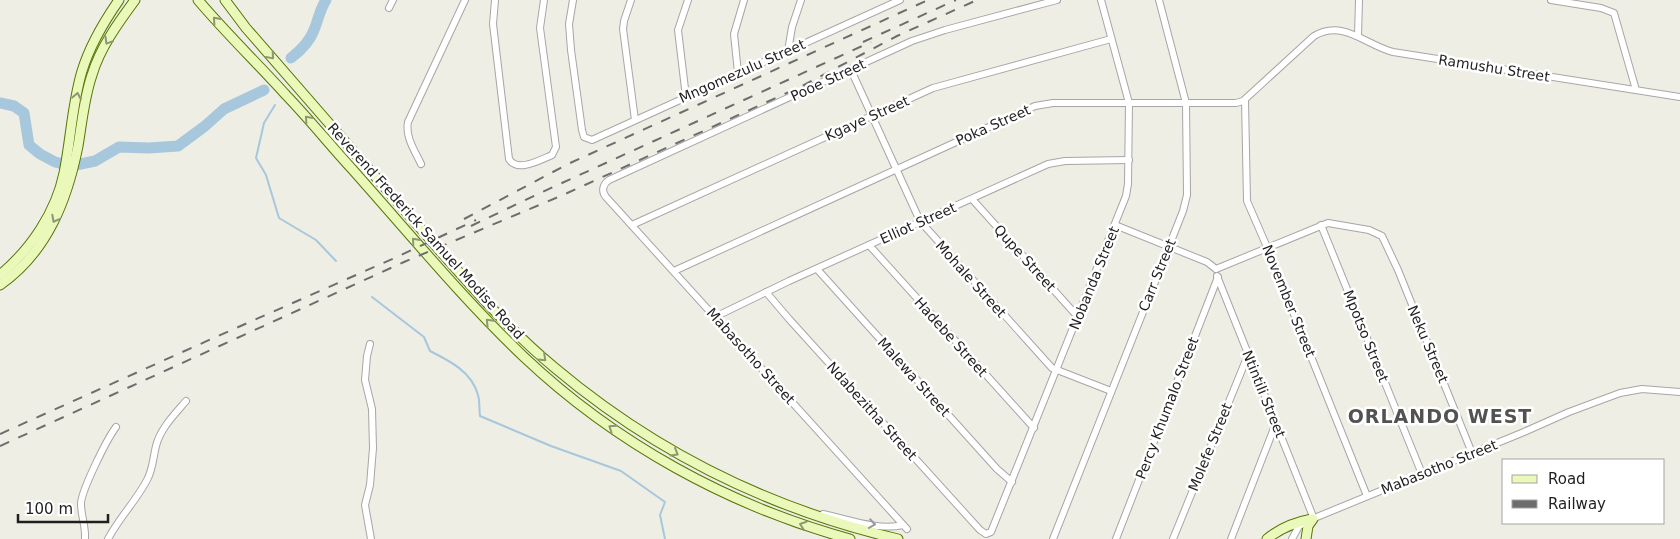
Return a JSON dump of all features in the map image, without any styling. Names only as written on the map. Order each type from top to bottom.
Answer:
[{"type":"main road","points":[[74,144],[74,111],[82,71],[97,33],[119,0]]},
{"type":"main road","points":[[0,285],[24,264],[49,231],[63,204],[74,144],[94,70],[111,36],[135,0]]},
{"type":"main road","name":"Reverend Frederick Samuel Modise Road","points":[[198,0],[234,41],[286,94],[469,301],[525,358],[576,401],[635,443],[686,473],[742,501],[791,520],[850,539]]},
{"type":"main road","name":"Reverend Frederick Samuel Modise Road","points":[[225,0],[246,28],[460,273],[510,327],[554,368],[647,436],[736,485],[806,513],[863,531],[898,539]]},
{"type":"main road","points":[[0,275],[23,253],[39,231],[68,174]]},
{"type":"main road","points":[[1267,539],[1288,527],[1313,519]]},
{"type":"main road","points":[[1306,539],[1308,526],[1313,519]]},
{"type":"street","points":[[389,8],[393,0]]},
{"type":"street","points":[[421,164],[407,130],[408,122],[465,0]]},
{"type":"street","points":[[495,0],[493,24],[509,159],[515,166],[522,166],[540,160],[552,155],[556,150],[540,28],[544,0]]},
{"type":"street","name":"Mngomezulu Street","points":[[573,0],[569,19],[570,41],[580,123],[584,137],[590,139],[595,139],[900,0]]},
{"type":"street","points":[[631,0],[623,29],[635,120]]},
{"type":"street","points":[[686,96],[678,30],[688,0]]},
{"type":"street","points":[[738,73],[734,34],[744,0]]},
{"type":"street","points":[[788,51],[790,34],[801,0]]},
{"type":"street","name":"Pooe Street","points":[[607,181],[916,39],[1057,0]]},
{"type":"street","name":"Nobanda Street","points":[[980,530],[986,534],[993,531],[1126,196],[1129,160],[1129,103],[1101,0]]},
{"type":"street","name":"Carr Street","points":[[1053,539],[1183,211],[1187,195],[1186,103],[1159,0]]},
{"type":"street","points":[[1358,36],[1359,0]]},
{"type":"street","points":[[1551,0],[1601,8],[1614,13],[1636,90]]},
{"type":"street","name":"Ramushu Street","points":[[1245,100],[1314,36],[1323,32],[1338,31],[1358,36],[1374,45],[1393,52],[1680,97]]},
{"type":"street","name":"Kgaye Street","points":[[632,225],[940,86],[1111,39]]},
{"type":"street","name":"Mohale Street","points":[[851,70],[920,222],[1046,362],[1057,370],[1111,391]]},
{"type":"street","name":"Poka Street","points":[[674,271],[1035,106],[1053,103],[1236,103],[1245,100]]},
{"type":"street","name":"November Street","points":[[1245,100],[1246,195],[1250,208],[1367,496]]},
{"type":"street","name":"Elliot Street","points":[[715,317],[1048,164],[1129,160]]},
{"type":"street","name":"Mabasotho Street","points":[[607,181],[604,187],[604,194],[905,527],[861,523],[822,514],[806,513]]},
{"type":"street","name":"Qupe Street","points":[[972,199],[1078,317]]},
{"type":"street","name":"Neku Street","points":[[1321,225],[1332,223],[1370,230],[1382,236],[1398,270],[1472,453]]},
{"type":"street","points":[[1115,225],[1207,262],[1216,268],[1321,225]]},
{"type":"street","name":"Mpotso Street","points":[[1321,225],[1422,474]]},
{"type":"street","name":"Hadebe Street","points":[[869,245],[1034,428]]},
{"type":"street","name":"Ntintili Street","points":[[1216,268],[1218,278],[1313,519]]},
{"type":"street","name":"Malewa Street","points":[[817,269],[997,469],[1012,482]]},
{"type":"street","name":"Percy Khumalo Street","points":[[1116,539],[1218,278]]},
{"type":"street","name":"Ndabezitha Street","points":[[766,292],[980,530]]},
{"type":"street","points":[[370,344],[365,380],[372,409],[373,448],[370,485],[365,505],[371,539]]},
{"type":"street","name":"Molefe Street","points":[[1173,539],[1248,355]]},
{"type":"street","name":"Mabasotho Street","points":[[1292,539],[1300,526],[1313,519],[1620,393],[1634,390],[1680,392]]},
{"type":"street","points":[[108,539],[140,492],[150,473],[156,445],[163,428],[186,401]]},
{"type":"street","points":[[1231,539],[1276,423]]},
{"type":"street","points":[[85,539],[81,503],[83,492],[104,445],[116,427]]},
{"type":"waterway","points":[[291,58],[310,38],[326,0]]},
{"type":"waterway","points":[[0,103],[14,106],[24,113],[29,145],[40,154],[55,162],[71,166],[95,161],[119,147],[149,148],[178,146],[224,109],[264,90]]},
{"type":"waterway","points":[[275,105],[264,123],[256,158],[266,175],[279,218],[316,240],[336,261]]},
{"type":"waterway","points":[[372,297],[424,337],[430,351],[452,363],[471,380],[478,395],[480,416],[551,446],[621,471],[665,502],[660,515],[665,539]]},
{"type":"railway","points":[[464,219],[568,164],[928,0]]},
{"type":"railway","points":[[863,42],[956,0]]},
{"type":"railway","points":[[0,446],[404,262],[563,195],[802,86],[897,36],[977,0]]},
{"type":"railway","points":[[471,226],[871,42]]},
{"type":"railway","points":[[0,434],[476,220]]},
{"type":"district","name":"ORLANDO WEST","points":[[1440,416]]}]
